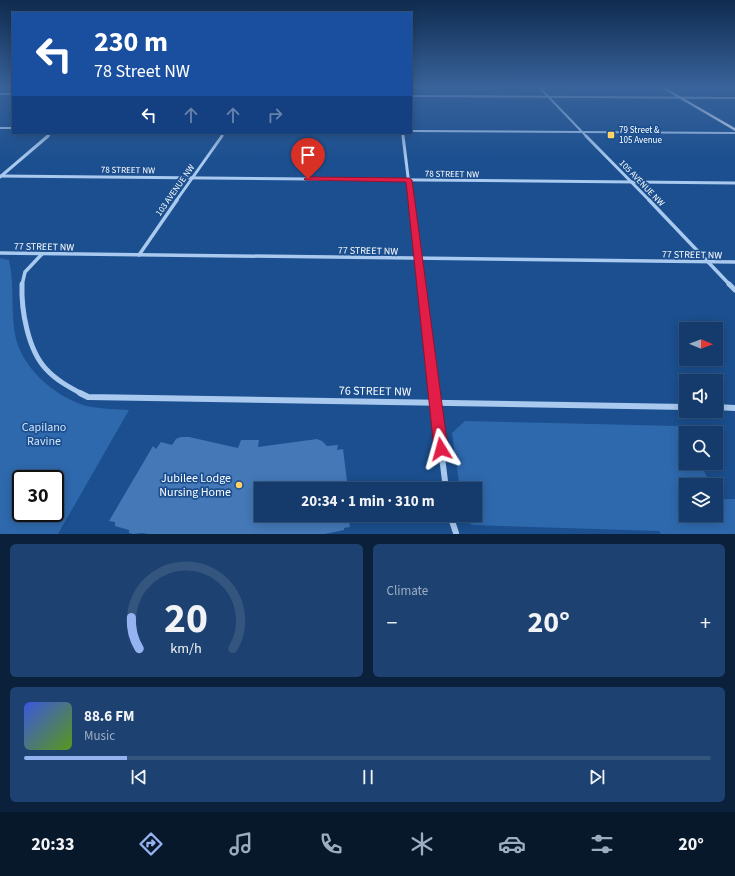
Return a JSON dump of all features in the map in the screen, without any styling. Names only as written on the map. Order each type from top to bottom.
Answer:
[{"type":"main road","points":[[704,112],[735,130]]},
{"type":"street","name":"105 AVENUE NW","points":[[563,112],[735,290]]},
{"type":"street","points":[[0,128],[12,128]]},
{"type":"street","points":[[412,131],[735,133]]},
{"type":"street","points":[[0,176],[50,134]]},
{"type":"street","name":"103 AVENUE NW","points":[[139,255],[223,134]]},
{"type":"street","points":[[403,134],[445,482]]},
{"type":"street","name":"78 STREET NW","points":[[0,176],[735,183]]},
{"type":"street","name":"77 STREET NW","points":[[0,253],[735,262]]},
{"type":"street","name":"76 STREET NW","points":[[42,254],[24,275],[22,294],[24,317],[30,338],[41,364],[56,377],[88,396],[679,407]]},
{"type":"street","points":[[723,407],[735,408]]},
{"type":"street","points":[[452,522],[456,533]]},
{"type":"green space","name":"Capilano Ravine","points":[[0,258],[9,260],[12,279],[13,319],[16,339],[25,360],[32,370],[50,387],[80,404],[98,408],[129,410],[58,534],[0,534]]},
{"type":"green space","points":[[465,421],[678,426],[679,470],[703,470],[708,478],[679,478],[679,522],[723,522],[723,499],[735,499],[735,534],[661,534],[659,531],[472,525],[468,522],[482,522],[482,482],[459,482],[452,433]]},
{"type":"building","name":"Jubilee Lodge Nursing Home","points":[[181,437],[189,437],[238,448],[241,440],[259,440],[258,447],[317,439],[322,441],[327,446],[338,445],[337,450],[343,449],[347,482],[254,482],[254,522],[349,522],[350,527],[344,528],[344,530],[325,534],[133,534],[129,533],[129,530],[115,526],[115,522],[109,521],[153,446],[156,449],[161,442],[172,445],[176,439]]},
{"type":"place","name":"79 Street & 105 Avenue","points":[[611,135]]},
{"type":"place","name":"Jubilee Lodge Nursing Home","points":[[239,485]]},
{"type":"route","points":[[308,179],[409,180],[441,449]]}]
